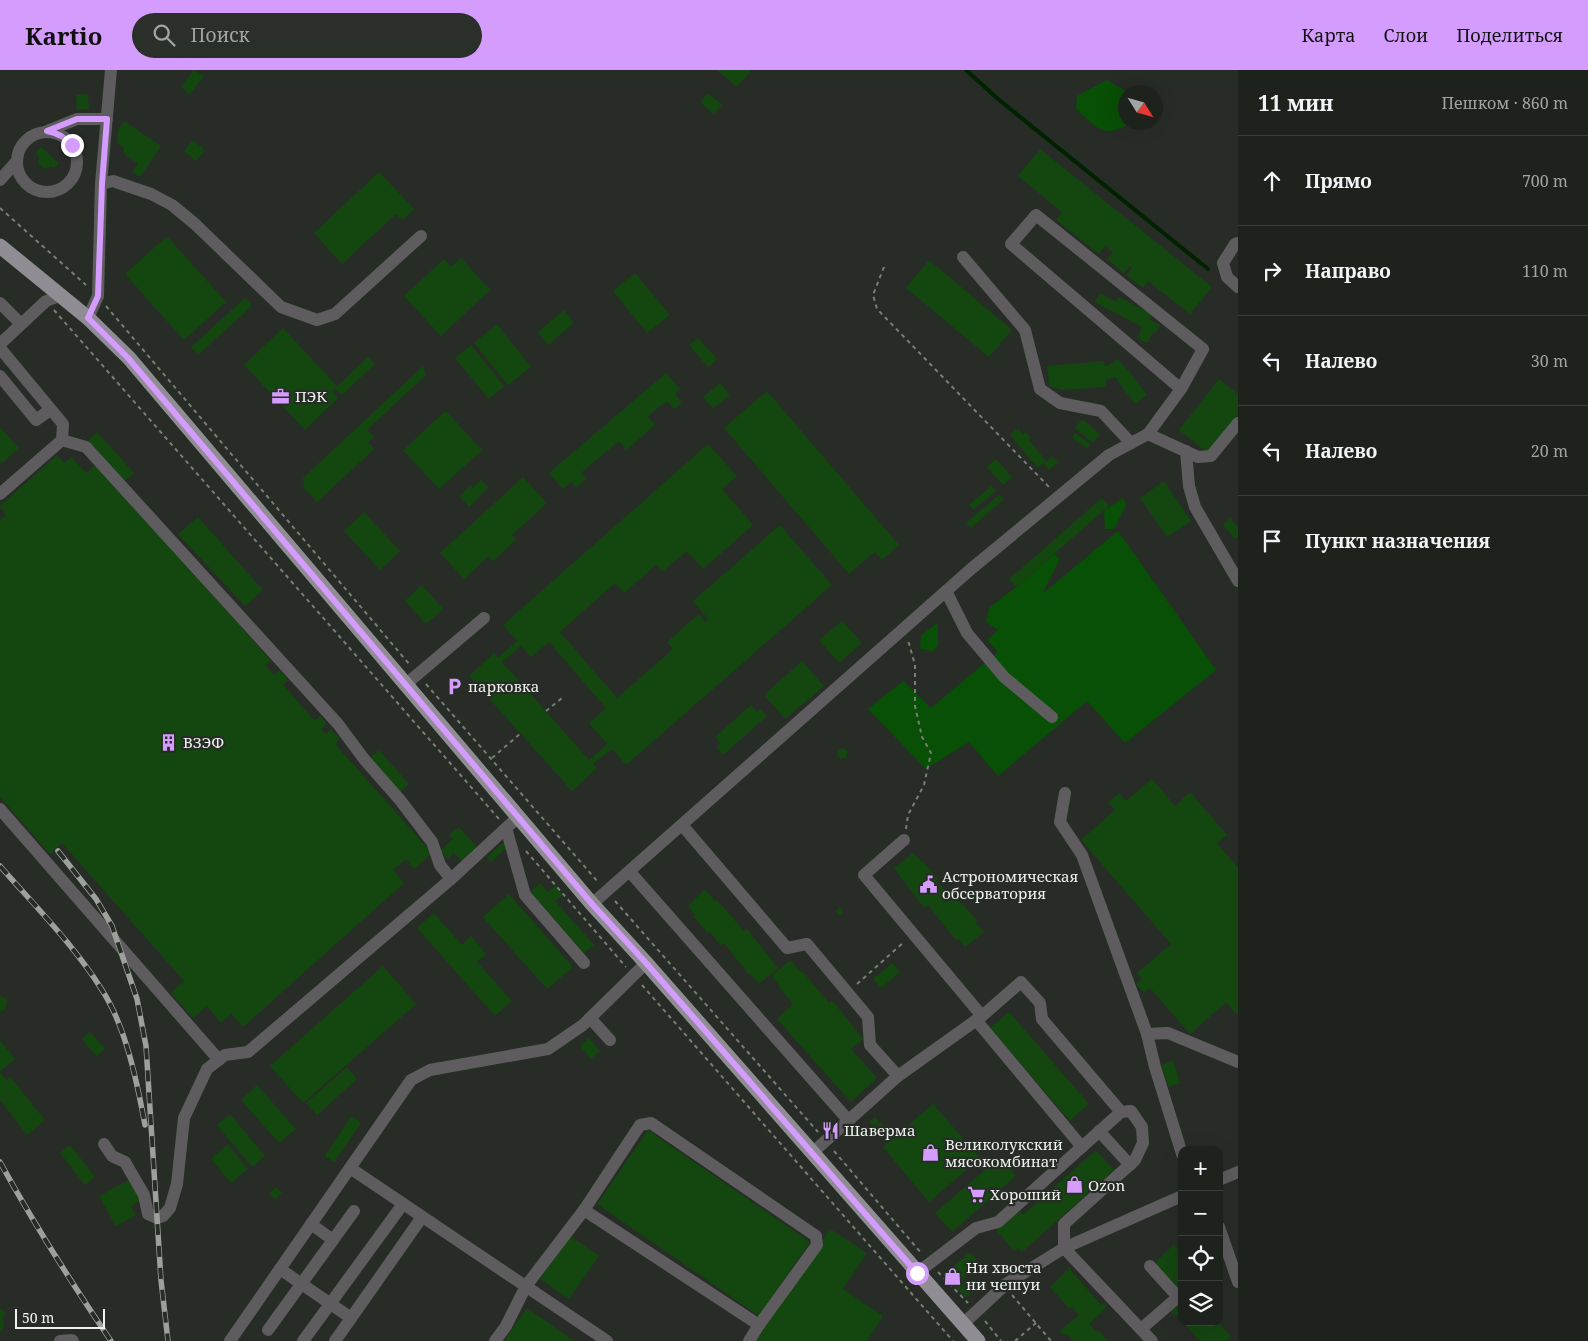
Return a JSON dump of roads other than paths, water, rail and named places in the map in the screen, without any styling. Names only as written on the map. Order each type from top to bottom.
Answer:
[{"type":"main road","points":[[0,246],[62,295],[128,358],[592,904],[978,1341]]},
{"type":"street","points":[[88,318],[98,296],[102,184],[111,70]]},
{"type":"street","points":[[47,131],[57,133],[66,138],[72,145],[77,165],[74,175],[60,189],[40,192],[31,188],[23,181],[18,172],[16,162],[22,144],[29,137],[37,133],[77,119],[107,119]]},
{"type":"street","points":[[0,180],[16,162]]},
{"type":"street","points":[[102,184],[114,182],[151,194],[172,206],[195,224],[281,307],[317,320],[335,314],[421,236]]},
{"type":"street","points":[[592,904],[971,569],[1109,456],[1148,434],[1181,389],[1203,349],[1036,215],[1011,244],[1181,389]]},
{"type":"street","points":[[1238,243],[1235,244],[1224,263],[1227,277],[1238,288]]},
{"type":"street","points":[[963,257],[1026,330],[1040,389],[1060,403],[1101,411],[1131,443]]},
{"type":"street","points":[[0,494],[62,440],[62,424],[0,346],[46,301],[62,295]]},
{"type":"street","points":[[0,303],[21,324]]},
{"type":"street","points":[[0,376],[36,420],[50,410]]},
{"type":"street","points":[[1148,434],[1198,457],[1211,456],[1238,423]]},
{"type":"street","points":[[62,440],[86,447],[338,724],[432,842],[440,865],[451,879]]},
{"type":"street","points":[[1186,452],[1189,486],[1195,507],[1238,582]]},
{"type":"street","points":[[946,591],[966,633],[1004,677],[1052,717]]},
{"type":"street","points":[[404,685],[484,618]]},
{"type":"street","points":[[1065,793],[1060,822],[1082,855],[1147,1034],[1155,1067],[1180,1146]]},
{"type":"street","points":[[0,809],[219,1060]]},
{"type":"street","points":[[104,1144],[112,1156],[125,1162],[144,1195],[148,1214],[157,1218],[163,1216],[170,1208],[177,1184],[184,1118],[207,1069],[225,1055],[248,1052],[451,879],[518,817]]},
{"type":"street","points":[[682,825],[788,948],[807,944],[868,1017],[870,1044],[898,1076]]},
{"type":"street","points":[[506,828],[525,895],[584,963]]},
{"type":"street","points":[[904,840],[864,875],[1082,1147]]},
{"type":"street","points":[[630,872],[849,1121]]},
{"type":"street","points":[[230,1341],[411,1080],[430,1070],[548,1049],[583,1025],[646,963]]},
{"type":"street","points":[[812,1153],[898,1076],[979,1018],[1021,982],[1040,1003],[1042,1019],[1121,1112]]},
{"type":"street","points":[[590,1018],[610,1040]]},
{"type":"street","points":[[1147,1034],[1168,1033],[1238,1062]]},
{"type":"street","points":[[917,1273],[976,1228],[998,1222],[1121,1112],[1131,1111],[1142,1127],[1143,1142],[1135,1160],[1064,1224],[1064,1248],[1152,1341]]},
{"type":"street","points":[[496,1341],[506,1326],[526,1286],[584,1210],[640,1125],[651,1123],[816,1236],[817,1245],[749,1341]]},
{"type":"street","points":[[1099,1132],[1130,1165]]},
{"type":"street","points":[[350,1168],[607,1341]]},
{"type":"street","points":[[1223,1178],[1238,1172]]},
{"type":"street","points":[[963,1324],[1004,1286],[1064,1248],[1178,1198]]},
{"type":"street","points":[[303,1341],[403,1204]]},
{"type":"street","points":[[584,1210],[759,1325]]},
{"type":"street","points":[[268,1330],[354,1211]]},
{"type":"street","points":[[335,1341],[422,1217]]},
{"type":"street","points":[[311,1224],[333,1240]]},
{"type":"street","points":[[1222,1236],[1238,1282]]},
{"type":"street","points":[[1141,1330],[1178,1297],[1150,1266]]},
{"type":"street","points":[[280,1269],[351,1318]]},
{"type":"street","points":[[60,1341],[73,1341]]},
{"type":"waterway","points":[[966,70],[998,99],[1208,269]]},
{"type":"railway","points":[[58,851],[96,899],[112,926],[137,999],[146,1046],[161,1280],[168,1341]]},
{"type":"railway","points":[[0,866],[67,942],[102,990],[118,1021],[130,1055],[145,1125]]},
{"type":"railway","points":[[0,1162],[53,1253],[111,1341]]},
{"type":"place","name":"ПЭК","points":[[281,396]]},
{"type":"place","name":"парковка","points":[[454,686]]},
{"type":"place","name":"ВЗЭФ","points":[[169,742]]},
{"type":"place","name":"Aстрономическая обсерватория","points":[[928,885]]},
{"type":"place","name":"Шаверма","points":[[830,1130]]},
{"type":"place","name":"Великолукский мясокомбинат","points":[[931,1153]]},
{"type":"place","name":"Ozon","points":[[1074,1185]]},
{"type":"place","name":"Хороший","points":[[976,1194]]},
{"type":"place","name":"Ни хвоста ни чешуи","points":[[952,1276]]}]
